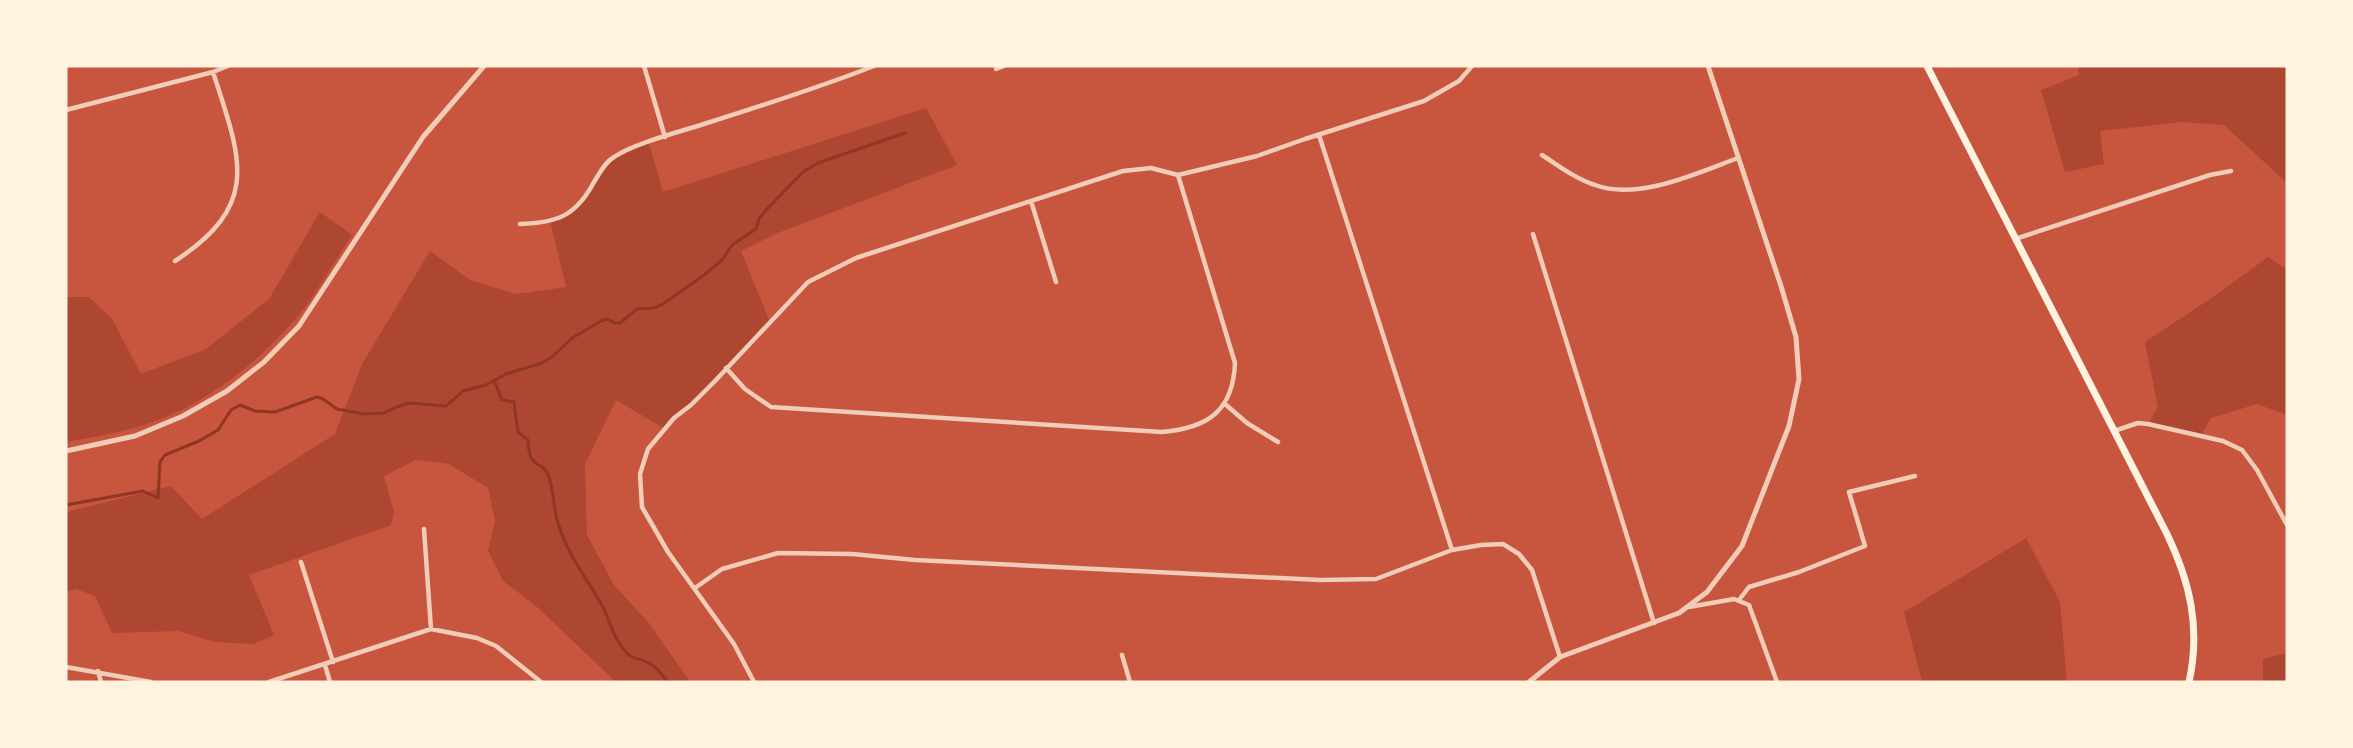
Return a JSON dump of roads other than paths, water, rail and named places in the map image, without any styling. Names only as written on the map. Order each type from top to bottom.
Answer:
[{"type":"main road","points":[[1927,66],[2166,532],[2186,578],[2195,625],[2194,660],[2189,682]]},
{"type":"street","points":[[66,110],[213,72],[228,66]]},
{"type":"street","points":[[66,451],[135,436],[183,417],[227,391],[264,362],[299,326],[423,137],[484,66]]},
{"type":"street","points":[[644,66],[665,137]]},
{"type":"street","points":[[520,224],[550,221],[569,214],[587,194],[606,163],[615,156],[665,137],[827,84],[873,66]]},
{"type":"street","points":[[996,69],[1004,66]]},
{"type":"street","points":[[753,682],[734,644],[668,552],[642,507],[640,474],[648,448],[669,423],[691,405],[808,282],[856,258],[1123,171],[1151,168],[1179,175],[1257,156],[1424,101],[1459,81],[1472,66]]},
{"type":"street","points":[[1689,607],[1715,584],[1742,546],[1789,426],[1799,379],[1798,348],[1792,324],[1708,66]]},
{"type":"street","points":[[175,261],[197,247],[222,222],[236,189],[238,173],[235,141],[213,72]]},
{"type":"street","points":[[1320,135],[1452,550]]},
{"type":"street","points":[[1542,155],[1584,182],[1617,190],[1654,186],[1738,158]]},
{"type":"street","points":[[2015,239],[2202,177],[2231,171]]},
{"type":"street","points":[[726,368],[745,389],[771,407],[1162,432],[1184,430],[1199,424],[1225,404],[1234,384],[1235,363],[1179,175]]},
{"type":"street","points":[[1031,201],[1056,282]]},
{"type":"street","points":[[1533,234],[1654,622]]},
{"type":"street","points":[[1225,404],[1247,423],[1278,442]]},
{"type":"street","points":[[2114,431],[2138,423],[2148,424],[2233,444],[2249,458],[2287,525]]},
{"type":"street","points":[[1739,600],[1749,587],[1799,572],[1865,546],[1849,492],[1915,476]]},
{"type":"street","points":[[424,529],[431,629]]},
{"type":"street","points":[[695,588],[722,569],[778,553],[852,554],[915,560],[1320,580],[1376,579],[1452,550],[1503,544],[1519,554],[1532,570],[1560,657]]},
{"type":"street","points":[[301,562],[333,662]]},
{"type":"street","points":[[1529,682],[1560,657],[1689,607],[1739,600],[1752,609],[1777,682]]},
{"type":"street","points":[[268,682],[431,629],[477,638],[496,646],[541,682]]},
{"type":"street","points":[[1122,655],[1130,682]]},
{"type":"street","points":[[325,665],[330,682]]},
{"type":"street","points":[[66,667],[151,682]]},
{"type":"street","points":[[98,671],[101,682]]},
{"type":"waterway","points":[[66,505],[143,491],[158,498],[160,462],[165,455],[199,441],[218,430],[231,410],[240,405],[255,411],[275,412],[317,397],[337,409],[364,414],[383,413],[410,403],[446,406],[463,391],[486,385],[506,374],[542,363],[572,338],[603,320],[620,323],[637,309],[654,308],[663,304],[703,276],[722,260],[732,245],[756,229],[759,219],[766,210],[803,172],[818,163],[905,133]]},
{"type":"waterway","points":[[494,380],[502,400],[514,402],[518,432],[528,440],[533,461],[543,468],[549,477],[557,520],[563,537],[603,608],[617,640],[628,654],[652,665],[668,682]]}]
